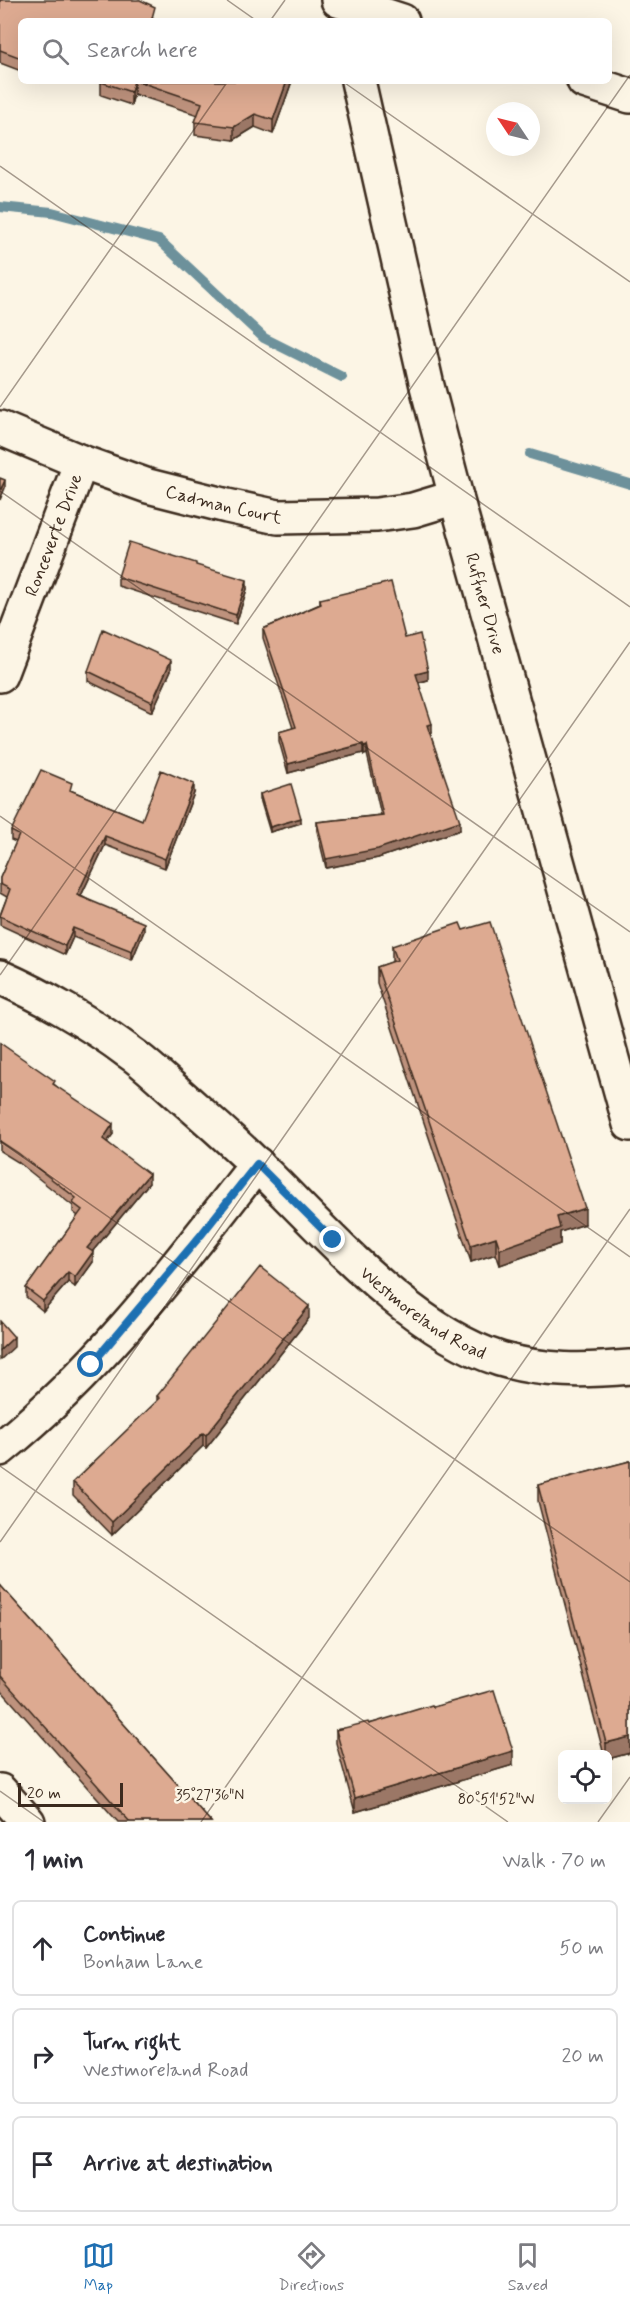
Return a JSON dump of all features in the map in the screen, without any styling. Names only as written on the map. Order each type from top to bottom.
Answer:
[{"type":"street","points":[[339,0],[344,18]]},
{"type":"street","points":[[339,0],[393,18]]},
{"type":"street","name":"Ruffner Drive","points":[[359,84],[427,386],[630,1124]]},
{"type":"street","points":[[593,84],[630,96]]},
{"type":"street","name":"Cadman Court","points":[[0,428],[81,462],[148,486],[278,517],[377,515],[413,510],[456,497]]},
{"type":"street","name":"Ronceverte Drive","points":[[0,675],[81,462]]},
{"type":"street","name":"Westmoreland Road","points":[[0,977],[37,994],[129,1052],[257,1164],[354,1261],[449,1337],[499,1358],[537,1368],[579,1371],[630,1367]]},
{"type":"street","points":[[0,1449],[30,1425],[91,1365],[194,1244],[257,1164]]},
{"type":"street","points":[[0,1791],[28,1822]]},
{"type":"building","points":[[0,0],[140,0],[155,7],[152,18],[18,18],[18,57],[0,50]]},
{"type":"building","points":[[107,84],[133,84],[131,92]]},
{"type":"building","points":[[146,84],[286,84],[273,120],[255,114],[234,127],[195,122],[202,103]]},
{"type":"building","points":[[0,478],[5,480],[0,491]]},
{"type":"building","points":[[129,542],[247,580],[236,615],[118,577]]},
{"type":"building","points":[[391,582],[405,638],[420,634],[428,671],[416,674],[432,724],[427,725],[460,821],[378,849],[326,859],[317,822],[383,815],[367,745],[363,744],[288,764],[279,732],[296,727],[263,629],[321,604],[320,599]]},
{"type":"building","points":[[103,629],[171,660],[152,702],[88,671]]},
{"type":"building","points":[[41,770],[72,783],[70,790],[142,820],[161,770],[194,784],[165,859],[105,836],[77,895],[144,923],[132,951],[73,928],[65,946],[0,916],[10,889],[0,884],[0,878],[19,835],[11,831]]},
{"type":"building","points":[[291,784],[301,818],[270,827],[260,794]]},
{"type":"building","points":[[490,922],[585,1208],[557,1217],[560,1228],[500,1249],[496,1237],[471,1245],[377,967],[397,960],[392,946],[460,923],[463,930]]},
{"type":"building","points":[[0,1043],[55,1081],[53,1084],[113,1124],[103,1139],[149,1174],[87,1248],[93,1252],[75,1277],[68,1272],[43,1301],[26,1288],[82,1210],[73,1203],[76,1198],[0,1141]]},
{"type":"building","points":[[260,1267],[309,1306],[206,1435],[203,1433],[112,1522],[73,1482],[160,1398],[157,1396]]},
{"type":"building","points":[[0,1321],[14,1337],[0,1350]]},
{"type":"building","points":[[630,1461],[630,1737],[606,1743],[538,1485]]},
{"type":"building","points":[[0,1585],[211,1822],[130,1822],[0,1676]]},
{"type":"building","points":[[494,1690],[513,1751],[355,1798],[336,1730],[368,1722],[369,1724]]},
{"type":"waterway","points":[[0,207],[52,212],[159,240],[264,338],[342,377]]},
{"type":"waterway","points":[[530,454],[630,484]]},
{"type":"route","points":[[91,1365],[201,1235],[257,1164],[333,1240]]}]
